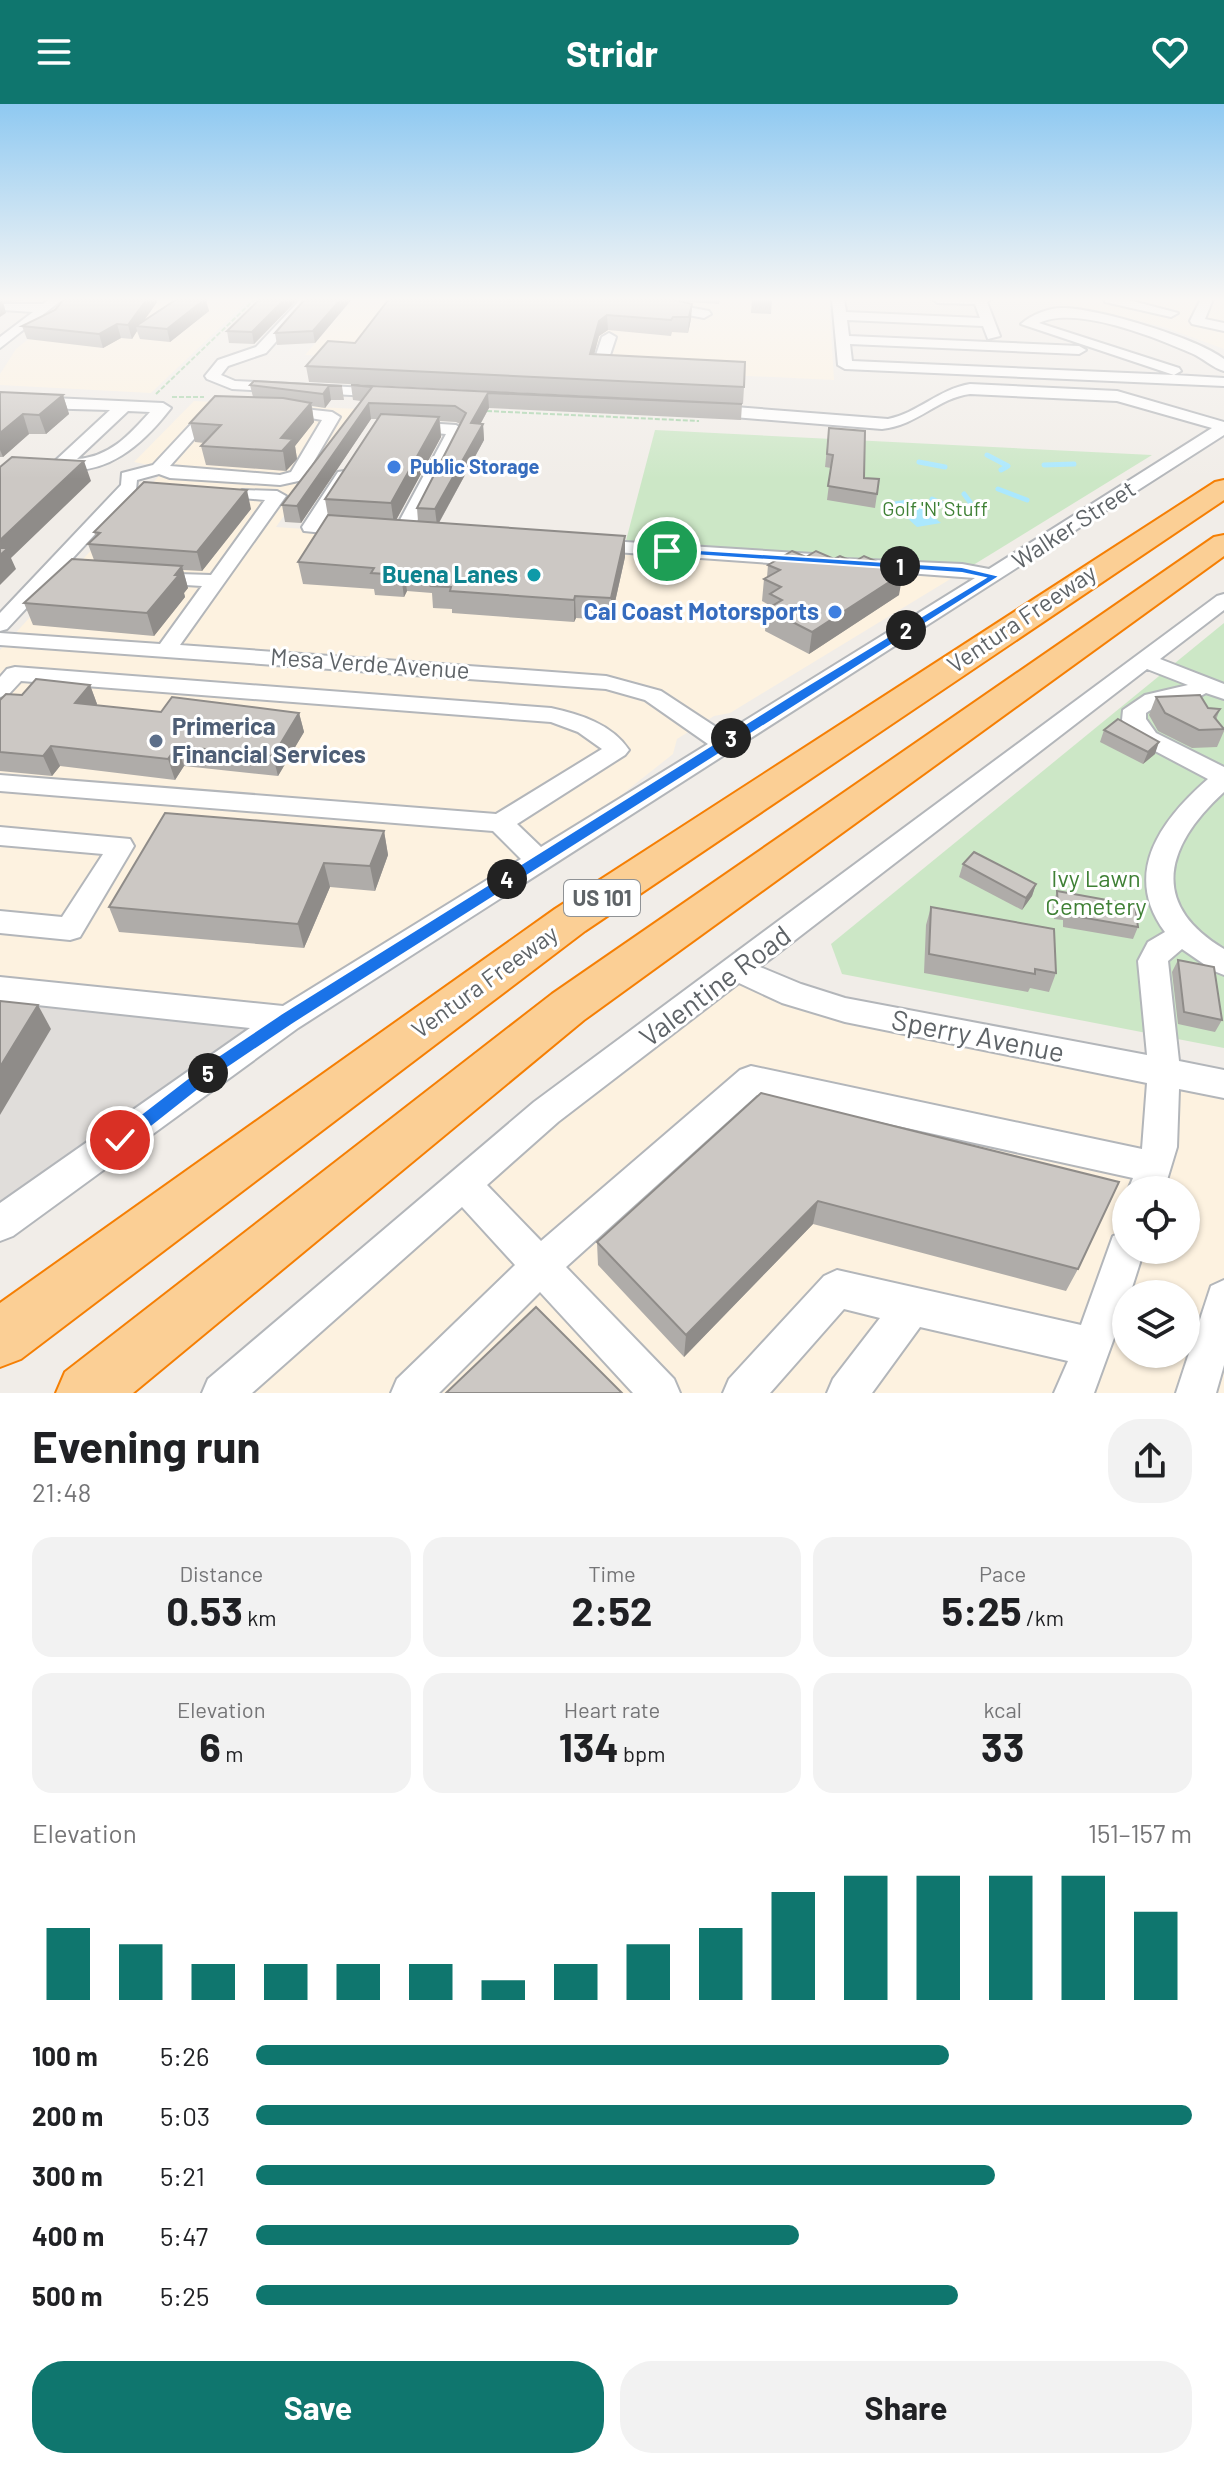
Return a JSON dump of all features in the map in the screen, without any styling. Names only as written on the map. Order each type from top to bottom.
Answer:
[{"type":"highway","name":"Ventura Freeway","points":[[0,1338],[570,920],[1224,485]]},
{"type":"highway","name":"US 101","points":[[86,1393],[568,1007],[1213,554]]},
{"type":"street","points":[[234,359],[223,363],[212,376],[232,385],[408,395]]},
{"type":"street","points":[[844,359],[845,365],[1224,382]]},
{"type":"street","points":[[1002,359],[1006,372]]},
{"type":"street","points":[[1135,359],[1206,381]]},
{"type":"street","points":[[701,416],[750,412],[797,421],[880,425],[905,420],[953,391],[970,389],[1129,398],[1224,428]]},
{"type":"street","points":[[161,468],[162,463],[217,401]]},
{"type":"street","points":[[0,402],[124,406],[163,408],[115,456],[91,466],[62,464],[124,406]]},
{"type":"street","points":[[161,468],[170,473],[280,480],[297,476],[311,458],[314,443],[332,417],[271,408]]},
{"type":"street","points":[[386,532],[456,430],[393,426]]},
{"type":"street","name":"Walker Street","points":[[0,1224],[120,1140],[211,1070],[287,1019],[724,742],[994,576],[1224,428]]},
{"type":"street","points":[[352,463],[311,527],[422,535]]},
{"type":"street","points":[[0,625],[129,482],[161,468]]},
{"type":"street","points":[[129,482],[277,496],[166,650]]},
{"type":"street","points":[[572,545],[962,570],[994,576]]},
{"type":"street","points":[[51,570],[81,572]]},
{"type":"street","points":[[126,575],[216,581]]},
{"type":"street","name":"Valentine Road","points":[[222,1393],[546,1112],[1224,600]]},
{"type":"street","name":"Mesa Verde Avenue","points":[[0,639],[577,678],[625,687],[661,699],[700,732],[724,742]]},
{"type":"street","points":[[101,680],[127,647]]},
{"type":"street","points":[[1144,660],[1216,698]]},
{"type":"street","points":[[459,708],[473,671]]},
{"type":"street","points":[[0,690],[15,674],[459,708],[574,720],[593,729],[617,750],[500,823],[0,783]]},
{"type":"street","points":[[1216,698],[1151,698],[1135,710],[1133,716],[1148,738],[1224,777],[1180,822],[1160,871],[1163,906],[1168,919],[1182,935],[1224,963]]},
{"type":"street","points":[[500,823],[539,860]]},
{"type":"street","points":[[0,836],[121,846],[70,929],[0,922]]},
{"type":"street","points":[[1151,1176],[1160,1147],[1164,1072],[1153,961],[1158,950],[1182,935]]},
{"type":"street","name":"Sperry Avenue","points":[[738,970],[793,994],[845,1010],[1224,1084]]},
{"type":"street","points":[[0,989],[287,1019]]},
{"type":"street","points":[[411,1393],[540,1266],[751,1080],[1142,1176]]},
{"type":"street","points":[[462,1183],[660,1393]]},
{"type":"street","points":[[1074,1393],[1121,1264]]},
{"type":"street","points":[[743,1393],[837,1289],[1093,1347]]},
{"type":"street","points":[[1196,1393],[1224,1299]]},
{"type":"street","points":[[847,1393],[912,1306]]},
{"type":"path","points":[[192,359],[154,396],[217,401]]},
{"type":"path","points":[[487,411],[701,416]]},
{"type":"shaded area","points":[[10,359],[187,359],[151,393],[0,385],[0,374]]},
{"type":"shaded area","points":[[393,359],[833,359],[834,380]]},
{"type":"shaded area","points":[[194,401],[359,409],[276,527],[957,575],[730,713],[714,716],[677,739],[673,754],[539,860],[287,1019],[0,989],[0,650],[158,477],[159,471],[154,466],[134,462]]},
{"type":"shaded area","points":[[738,970],[765,983],[1224,1084],[1224,1393],[222,1393]]},
{"type":"shaded area","points":[[0,989],[287,1019],[0,1224]]},
{"type":"green space","name":"Golf 'N' Stuff","points":[[655,430],[1152,455],[957,575],[623,552]]},
{"type":"green space","name":"Ivy Lawn Cemetery","points":[[1224,623],[1224,1048],[842,974],[831,944]]},
{"type":"water","points":[[912,499],[941,523],[917,527],[890,502]]},
{"type":"building","points":[[312,359],[690,359],[745,362],[744,387],[306,366]]},
{"type":"building","points":[[254,381],[342,386],[329,386],[323,394],[250,385]]},
{"type":"building","points":[[351,385],[742,404],[488,393],[471,423],[483,424],[435,509],[417,508],[466,413],[455,406],[369,403],[297,506],[282,505],[372,387]]},
{"type":"building","points":[[0,392],[63,395],[39,415],[23,414],[0,433]]},
{"type":"building","points":[[215,396],[283,398],[311,403],[281,438],[293,439],[282,451],[201,446],[221,425],[190,423]]},
{"type":"building","points":[[381,414],[439,417],[391,503],[325,499]]},
{"type":"building","points":[[829,428],[865,431],[864,478],[879,479],[877,494],[828,486],[833,455],[827,454]]},
{"type":"building","points":[[12,457],[84,461],[0,540],[0,467]]},
{"type":"building","points":[[144,482],[247,490],[197,552],[88,544],[100,533],[94,532]]},
{"type":"building","points":[[328,515],[625,536],[611,598],[575,596],[574,600],[450,591],[451,587],[431,586],[437,572],[404,569],[401,575],[371,573],[374,568],[298,562]]},
{"type":"building","points":[[792,551],[806,557],[816,551],[834,559],[840,556],[854,562],[864,556],[903,573],[812,632],[767,609],[782,600],[770,594],[781,587],[764,579],[780,570],[768,565]]},
{"type":"building","points":[[72,559],[182,566],[175,575],[179,575],[147,613],[24,603]]},
{"type":"building","points":[[36,679],[90,685],[75,703],[161,712],[172,697],[299,713],[273,756],[177,746],[168,759],[51,746],[43,756],[0,752],[0,700],[6,694],[22,695]]},
{"type":"building","points":[[1200,695],[1208,708],[1220,709],[1214,717],[1224,729],[1199,730],[1165,713],[1156,697]]},
{"type":"building","points":[[1118,719],[1159,742],[1148,752],[1104,730]]},
{"type":"building","points":[[165,813],[384,831],[370,866],[324,863],[298,924],[109,907]]},
{"type":"building","points":[[974,852],[1036,884],[1026,898],[963,864]]},
{"type":"building","points":[[1057,891],[1135,905],[1138,927],[1068,915],[1067,908],[1058,907]]},
{"type":"building","points":[[931,907],[1054,929],[1056,973],[1035,969],[1035,974],[929,954]]},
{"type":"building","points":[[1178,960],[1214,967],[1222,1020],[1184,1012]]},
{"type":"building","points":[[0,1001],[38,1005],[0,1067]]},
{"type":"building","points":[[761,1093],[1112,1180],[1112,1197],[1078,1269],[818,1201],[686,1335],[597,1242]]},
{"type":"building","points":[[536,1307],[622,1393],[446,1393]]},
{"type":"waterway","points":[[987,455],[1008,466],[1001,470]]},
{"type":"waterway","points":[[919,462],[945,467]]},
{"type":"waterway","points":[[1044,465],[1074,464]]},
{"type":"waterway","points":[[998,489],[1027,500]]},
{"type":"waterway","points":[[932,499],[967,516],[970,515],[970,502],[964,494]]},
{"type":"place","name":"Public Storage","points":[[394,467]]},
{"type":"place","name":"Buena Lanes","points":[[534,575]]},
{"type":"place","name":"Cal Coast Motorsports","points":[[835,612]]},
{"type":"place","name":"Primerica Financial Services","points":[[156,741]]},
{"type":"route","points":[[120,1140],[211,1070],[287,1019],[799,695],[994,576],[962,570],[667,551]]}]
